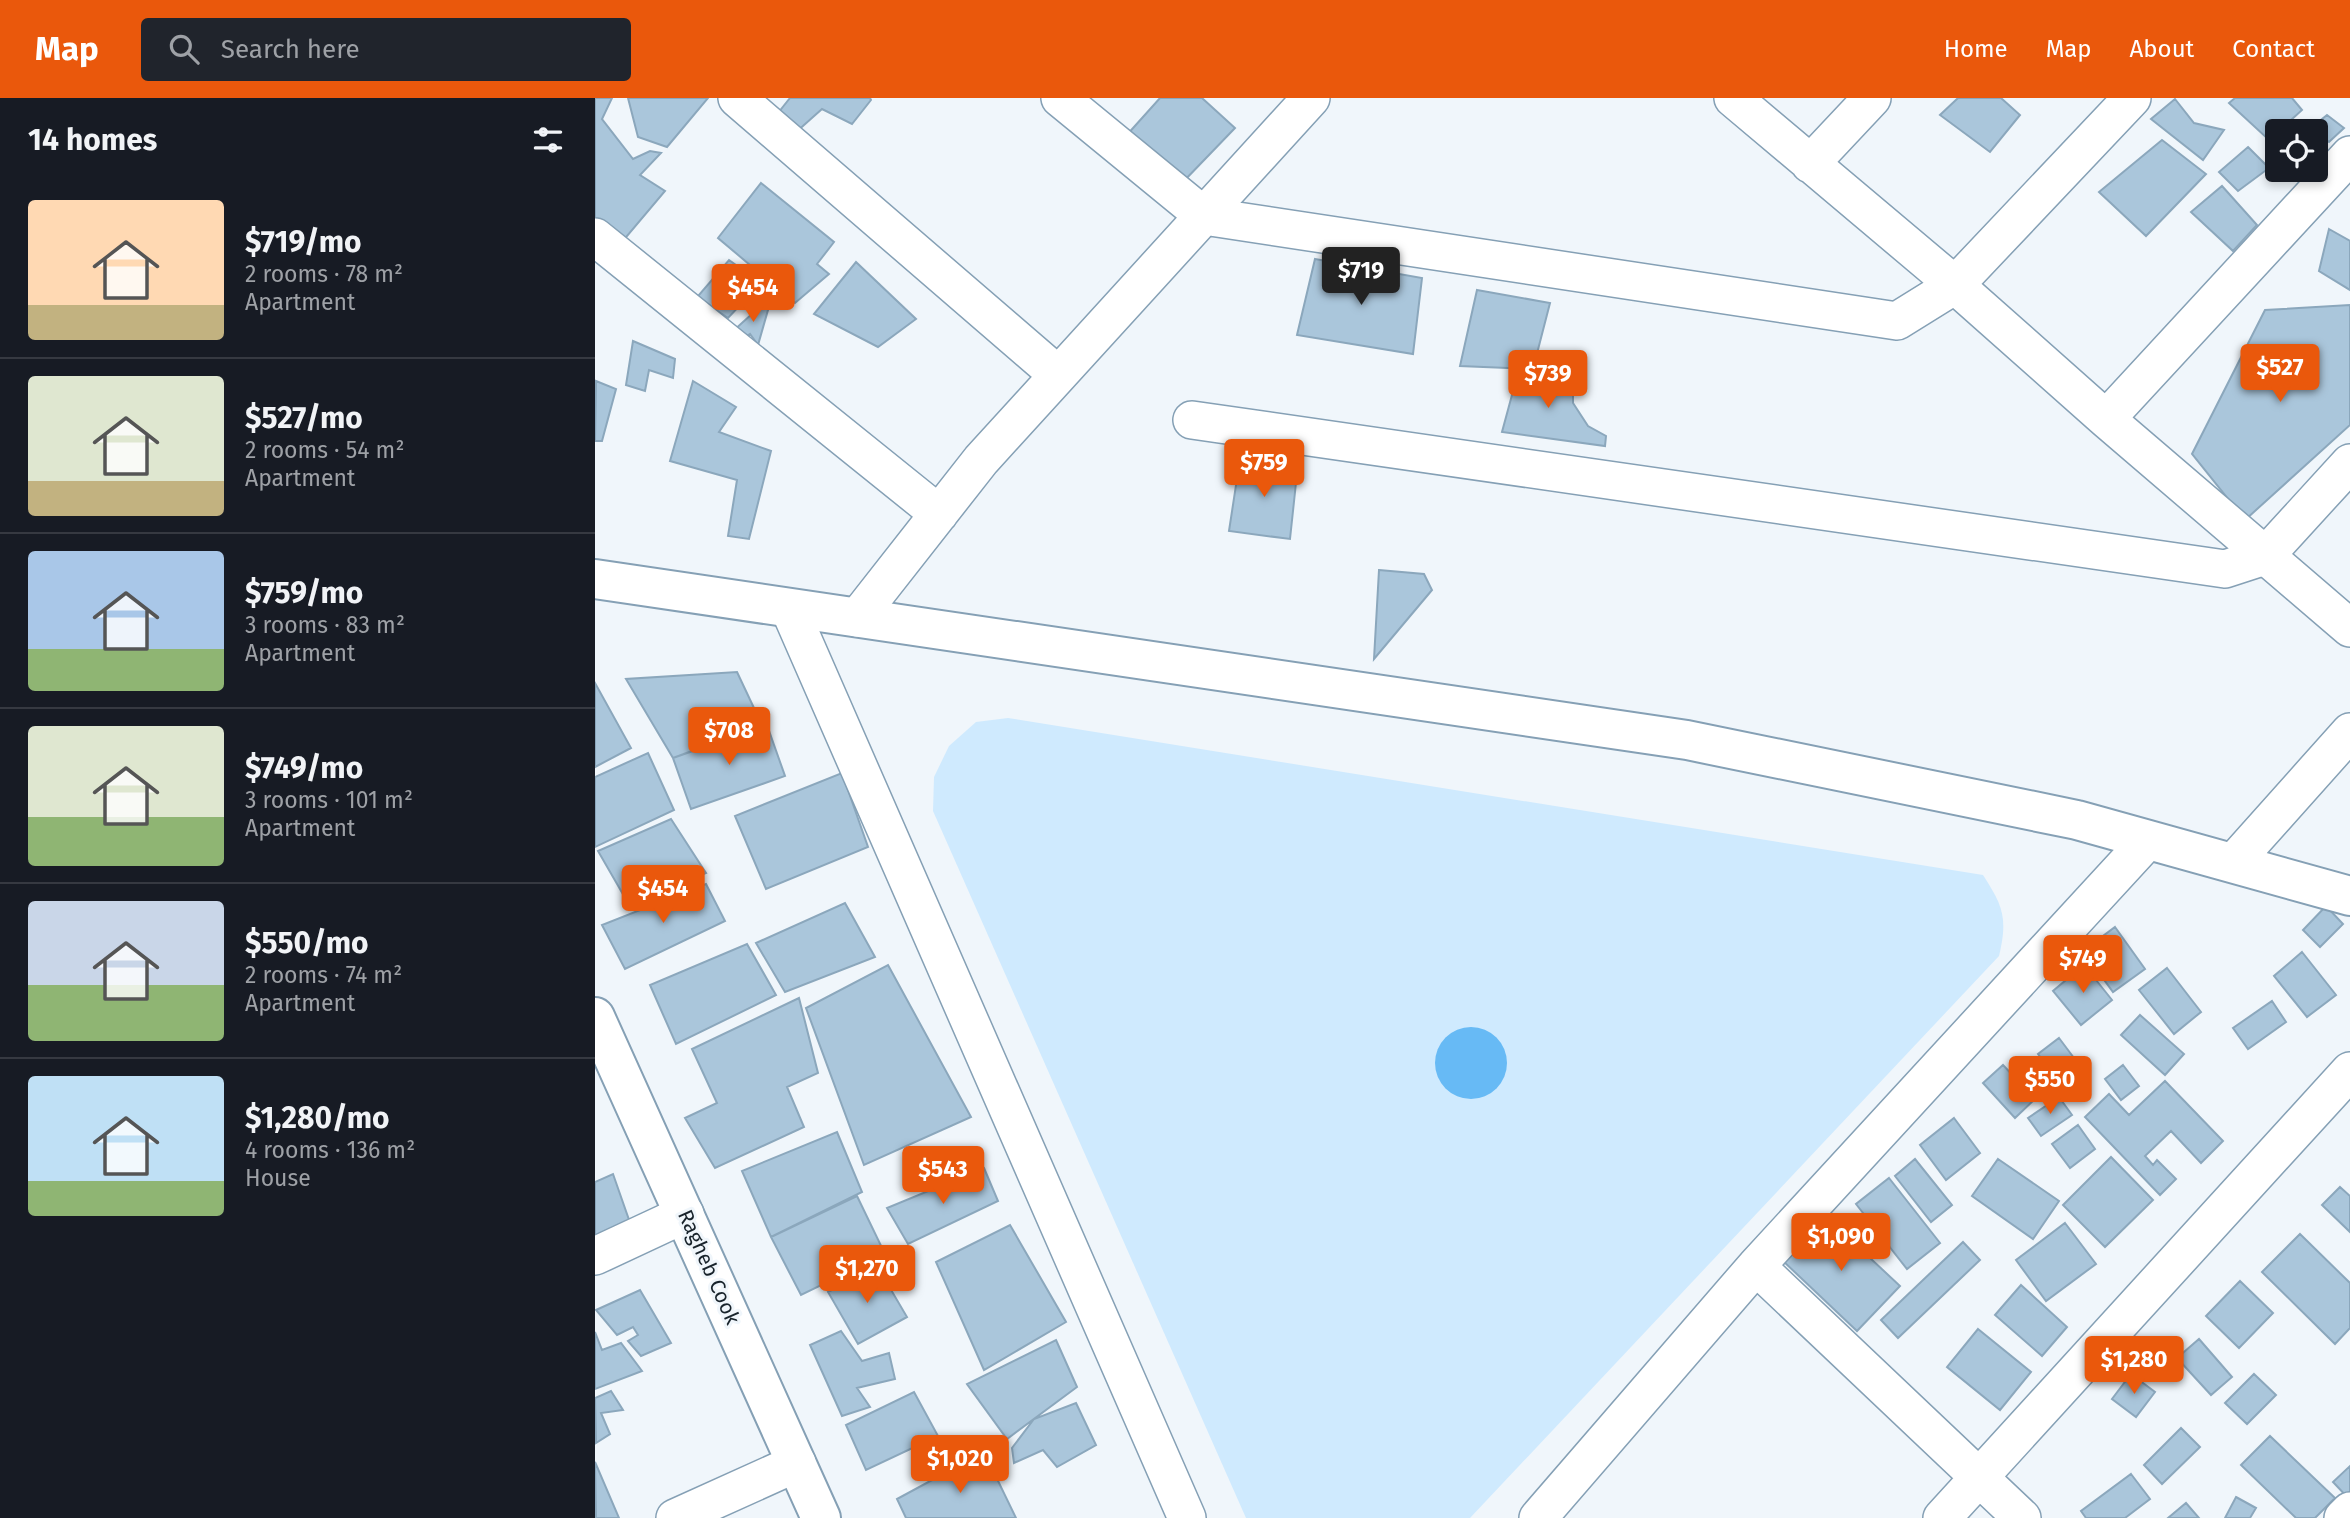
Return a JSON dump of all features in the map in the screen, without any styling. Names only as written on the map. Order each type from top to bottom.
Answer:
[{"type":"main road","points":[[595,579],[1687,740],[2077,820],[2350,896]]},
{"type":"main road","name":"Ragheb Cook","points":[[595,1017],[821,1518]]},
{"type":"street","points":[[737,98],[1058,375]]},
{"type":"street","points":[[1060,98],[1204,216],[1898,321],[1955,285],[2132,98]]},
{"type":"street","points":[[857,618],[981,460],[1311,98]]},
{"type":"street","points":[[1733,98],[1955,285],[2106,419],[2350,628]]},
{"type":"street","points":[[1809,164],[1872,98]]},
{"type":"street","points":[[2106,419],[2350,155]]},
{"type":"street","points":[[595,237],[939,514]]},
{"type":"street","points":[[1192,420],[2225,569],[2265,555],[2350,463]]},
{"type":"street","points":[[789,608],[1187,1518]]},
{"type":"street","points":[[2233,863],[2350,732]]},
{"type":"street","points":[[1538,1518],[1756,1266],[2148,840]]},
{"type":"street","points":[[1942,1518],[2350,1071]]},
{"type":"street","points":[[595,1256],[685,1214]]},
{"type":"street","points":[[1756,1266],[2022,1518]]},
{"type":"street","points":[[675,1518],[797,1463]]},
{"type":"street","points":[[2343,1518],[2350,1511]]},
{"type":"shaded area","points":[[1008,718],[1983,875],[2002,913],[2003,932],[1999,956],[1470,1518],[1246,1518],[933,811],[934,777],[949,746],[976,722]]},
{"type":"water","points":[[1478,1027],[1497,1037],[1505,1049],[1505,1077],[1497,1089],[1485,1097],[1464,1099],[1445,1089],[1437,1077],[1435,1056],[1445,1037],[1457,1029]]},
{"type":"building","points":[[595,98],[612,98],[602,119],[633,159],[650,151],[661,153],[640,175],[665,191],[622,242],[595,225]]},
{"type":"building","points":[[628,98],[708,98],[667,147],[638,137]]},
{"type":"building","points":[[790,98],[871,100],[852,124],[822,109],[794,134],[774,118]]},
{"type":"building","points":[[1160,98],[1202,98],[1235,128],[1180,185],[1125,137]]},
{"type":"building","points":[[1958,98],[2001,98],[2020,115],[1990,152],[1940,115]]},
{"type":"building","points":[[2235,98],[2292,98],[2302,110],[2292,119],[2265,119],[2265,136],[2229,103]]},
{"type":"building","points":[[2175,99],[2194,123],[2224,130],[2203,160],[2151,119]]},
{"type":"building","points":[[2327,115],[2344,128],[2329,142],[2328,119],[2322,119]]},
{"type":"building","points":[[2162,140],[2206,174],[2146,236],[2099,192]]},
{"type":"building","points":[[2248,147],[2265,164],[2265,171],[2238,191],[2219,172]]},
{"type":"building","points":[[761,183],[834,242],[817,264],[829,274],[795,303],[718,238]]},
{"type":"building","points":[[2222,186],[2257,225],[2233,251],[2191,212]]},
{"type":"building","points":[[2329,229],[2350,241],[2350,290],[2319,271]]},
{"type":"building","points":[[1315,259],[1422,278],[1413,354],[1297,335]]},
{"type":"building","points":[[729,260],[761,283],[728,318],[716,310],[704,317],[686,310]]},
{"type":"building","points":[[856,262],[916,319],[878,347],[814,314]]},
{"type":"building","points":[[1477,290],[1550,303],[1533,369],[1460,366]]},
{"type":"building","points":[[772,296],[758,345],[750,334],[737,343],[733,331]]},
{"type":"building","points":[[2350,305],[2350,425],[2245,520],[2192,454],[2265,310]]},
{"type":"building","points":[[633,341],[675,359],[673,378],[649,370],[645,391],[626,385]]},
{"type":"building","points":[[1519,369],[1573,376],[1573,403],[1588,426],[1606,436],[1605,446],[1502,432]]},
{"type":"building","points":[[596,381],[616,389],[602,441],[595,441]]},
{"type":"building","points":[[693,381],[736,407],[719,432],[771,451],[749,539],[728,536],[737,480],[670,461]]},
{"type":"building","points":[[1240,459],[1298,464],[1290,539],[1229,531]]},
{"type":"building","points":[[1379,570],[1424,574],[1432,590],[1374,659]]},
{"type":"building","points":[[737,672],[762,725],[673,758],[626,679]]},
{"type":"building","points":[[595,683],[631,748],[595,767]]},
{"type":"building","points":[[767,725],[785,776],[691,809],[673,758]]},
{"type":"building","points":[[648,753],[674,810],[595,847],[595,777]]},
{"type":"building","points":[[842,773],[868,847],[766,889],[735,816]]},
{"type":"building","points":[[671,819],[706,873],[628,903],[598,851]]},
{"type":"building","points":[[706,884],[725,921],[625,969],[602,925]]},
{"type":"building","points":[[845,903],[875,957],[785,992],[756,943]]},
{"type":"building","points":[[2326,906],[2343,924],[2320,947],[2303,930]]},
{"type":"building","points":[[2115,927],[2145,969],[2113,992],[2083,951]]},
{"type":"building","points":[[747,944],[776,995],[676,1044],[650,985]]},
{"type":"building","points":[[2302,952],[2336,995],[2307,1017],[2274,976]]},
{"type":"building","points":[[888,965],[971,1117],[864,1165],[806,1008]]},
{"type":"building","points":[[2084,965],[2112,1000],[2081,1025],[2053,991]]},
{"type":"building","points":[[2167,968],[2201,1012],[2174,1034],[2139,990]]},
{"type":"building","points":[[799,998],[818,1073],[787,1087],[804,1127],[715,1168],[685,1118],[717,1103],[692,1049]]},
{"type":"building","points":[[2272,1001],[2286,1022],[2248,1049],[2233,1028]]},
{"type":"building","points":[[2140,1015],[2184,1054],[2165,1075],[2121,1035]]},
{"type":"building","points":[[2059,1038],[2089,1078],[2068,1094],[2038,1054]]},
{"type":"building","points":[[2003,1065],[2035,1099],[2015,1118],[1983,1083]]},
{"type":"building","points":[[2123,1065],[2139,1086],[2121,1100],[2105,1079]]},
{"type":"building","points":[[2165,1081],[2223,1141],[2201,1163],[2171,1131],[2145,1156],[2153,1165],[2157,1160],[2176,1179],[2160,1195],[2085,1117],[2109,1094],[2129,1115]]},
{"type":"building","points":[[2059,1097],[2072,1115],[2041,1136],[2028,1118]]},
{"type":"building","points":[[1954,1118],[1980,1153],[1946,1180],[1920,1145]]},
{"type":"building","points":[[2078,1125],[2095,1149],[2070,1168],[2052,1144]]},
{"type":"building","points":[[837,1132],[862,1192],[771,1237],[742,1171]]},
{"type":"building","points":[[2111,1157],[2153,1200],[2105,1247],[2063,1205]]},
{"type":"building","points":[[1915,1159],[1952,1205],[1931,1222],[1895,1176]]},
{"type":"building","points":[[1998,1159],[2059,1201],[2033,1239],[1972,1196]]},
{"type":"building","points":[[984,1168],[998,1201],[908,1244],[887,1208]]},
{"type":"building","points":[[613,1174],[635,1237],[595,1252],[595,1182]]},
{"type":"building","points":[[1889,1178],[1940,1243],[1907,1269],[1856,1204]]},
{"type":"building","points":[[2340,1187],[2350,1196],[2350,1232],[2322,1205]]},
{"type":"building","points":[[857,1196],[885,1254],[801,1295],[771,1237]]},
{"type":"building","points":[[1824,1215],[1900,1286],[1857,1331],[1782,1260]]},
{"type":"building","points":[[2065,1223],[2096,1264],[2046,1301],[2016,1260]]},
{"type":"building","points":[[1010,1225],[1066,1322],[984,1370],[936,1262]]},
{"type":"building","points":[[2300,1234],[2350,1283],[2350,1328],[2335,1344],[2262,1272]]},
{"type":"building","points":[[1963,1242],[1980,1260],[1898,1338],[1881,1320]]},
{"type":"building","points":[[877,1266],[907,1317],[858,1344],[828,1292]]},
{"type":"building","points":[[2240,1281],[2273,1313],[2239,1348],[2206,1316]]},
{"type":"building","points":[[2021,1285],[2067,1327],[2042,1356],[1995,1315]]},
{"type":"building","points":[[640,1290],[671,1343],[641,1356],[628,1341],[638,1335],[633,1327],[617,1335],[596,1310]]},
{"type":"building","points":[[1978,1329],[2031,1372],[2000,1410],[1947,1367]]},
{"type":"building","points":[[841,1331],[862,1361],[889,1353],[895,1379],[857,1388],[870,1407],[842,1416],[810,1345]]},
{"type":"building","points":[[595,1332],[602,1350],[621,1343],[642,1371],[595,1389]]},
{"type":"building","points":[[2199,1339],[2232,1377],[2211,1395],[2177,1358]]},
{"type":"building","points":[[1056,1340],[1077,1387],[1007,1439],[967,1384]]},
{"type":"building","points":[[2131,1374],[2155,1392],[2136,1417],[2112,1399]]},
{"type":"building","points":[[2254,1374],[2276,1395],[2247,1424],[2225,1403]]},
{"type":"building","points":[[611,1391],[623,1410],[601,1413],[610,1434],[596,1443],[595,1398]]},
{"type":"building","points":[[914,1392],[938,1436],[866,1470],[846,1425]]},
{"type":"building","points":[[1076,1403],[1096,1445],[1057,1467],[1043,1450],[1014,1463],[1012,1448],[1034,1419]]},
{"type":"building","points":[[2181,1428],[2200,1447],[2162,1484],[2144,1465]]},
{"type":"building","points":[[2270,1436],[2335,1498],[2315,1518],[2296,1518],[2241,1465]]},
{"type":"building","points":[[984,1452],[1016,1518],[906,1518],[897,1499]]},
{"type":"building","points":[[595,1462],[619,1518],[596,1518]]},
{"type":"building","points":[[2350,1466],[2350,1500],[2333,1482]]},
{"type":"building","points":[[2131,1474],[2150,1499],[2125,1518],[2086,1518],[2081,1511]]},
{"type":"building","points":[[2236,1497],[2256,1508],[2250,1518],[2225,1518]]},
{"type":"building","points":[[2186,1503],[2199,1518],[2168,1518]]}]
